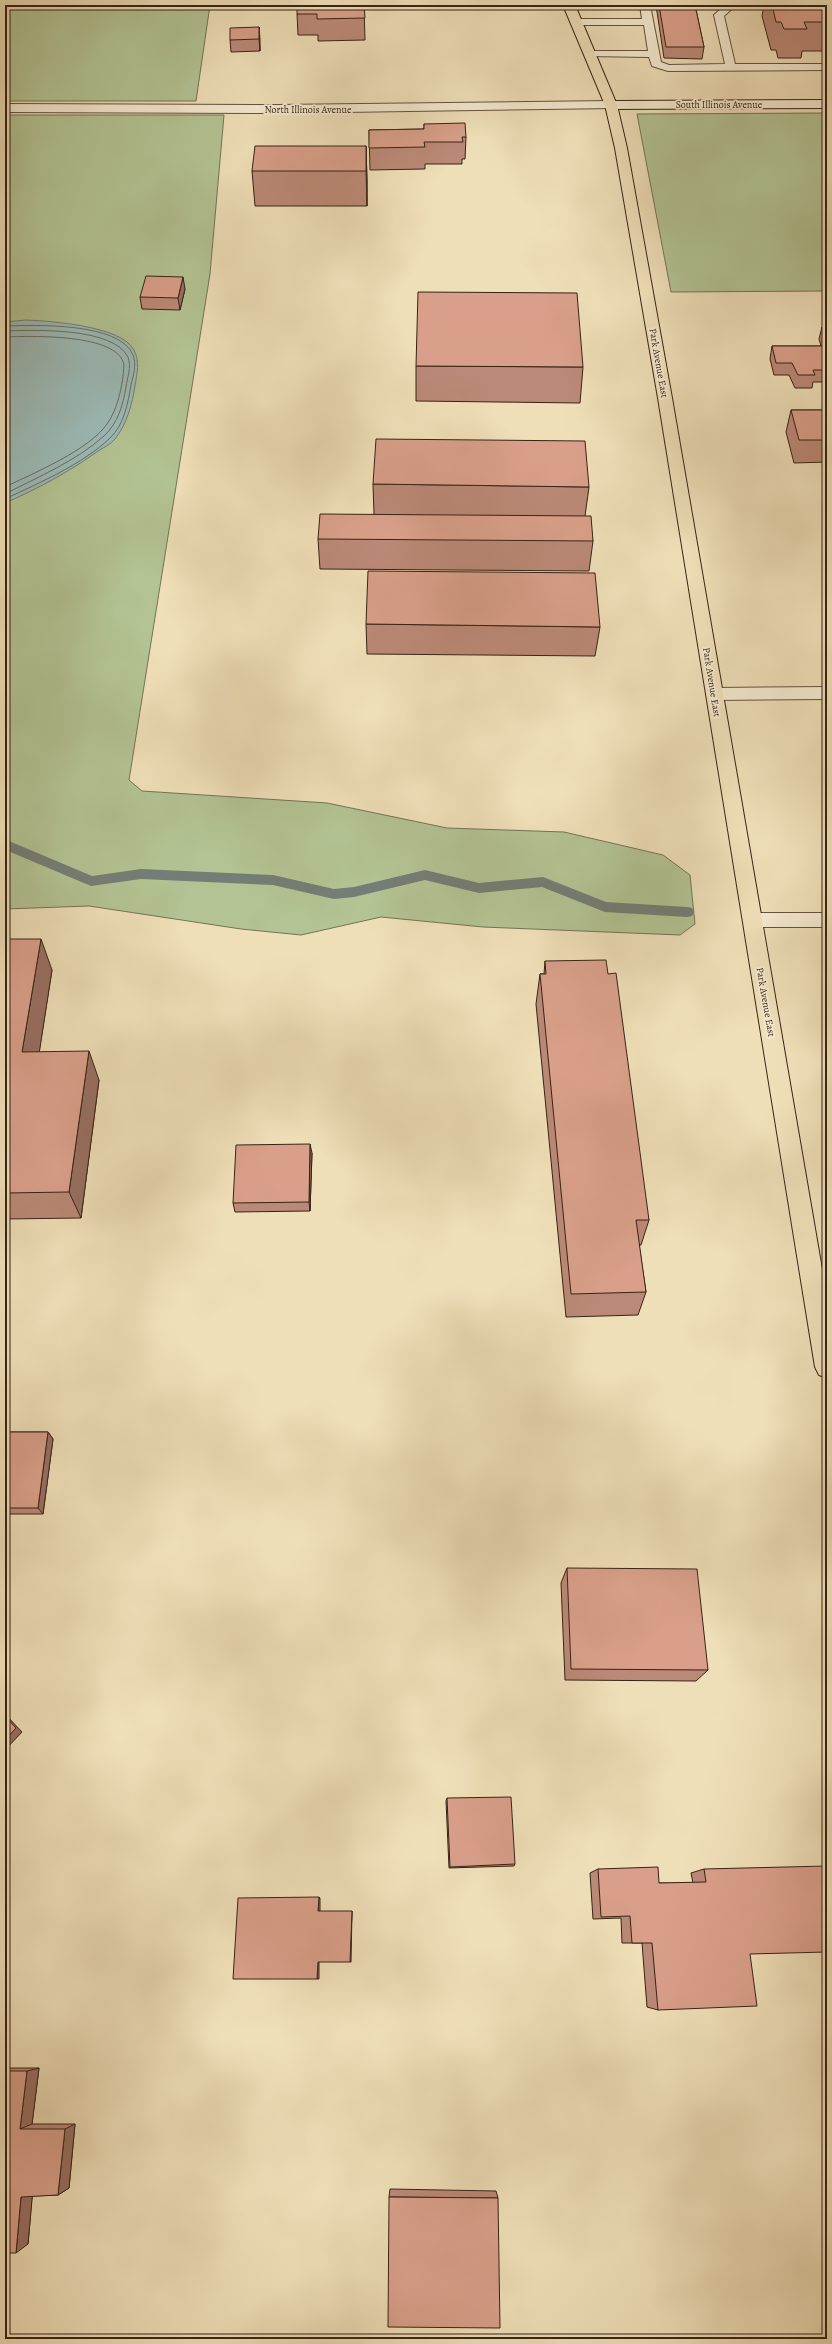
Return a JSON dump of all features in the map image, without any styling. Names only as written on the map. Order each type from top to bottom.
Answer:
[{"type":"main road","name":"Park Avenue East","points":[[569,5],[612,105],[621,148],[650,307],[827,1367]]},
{"type":"street","name":"South Illinois Avenue","points":[[612,105],[827,104]]},
{"type":"street","name":"North Illinois Avenue","points":[[5,108],[285,109],[612,105]]},
{"type":"lane","points":[[645,5],[656,64],[668,68],[827,67]]},
{"type":"lane","points":[[730,68],[719,15],[731,5]]},
{"type":"lane","points":[[576,22],[648,22]]},
{"type":"lane","points":[[590,54],[654,54]]},
{"type":"lane","points":[[714,694],[827,693]]},
{"type":"lane","points":[[752,920],[827,920]]},
{"type":"green space","points":[[5,5],[210,5],[196,101],[5,101]]},
{"type":"green space","points":[[827,113],[827,291],[671,292],[637,114]]},
{"type":"green space","points":[[5,115],[224,115],[210,274],[129,780],[142,791],[327,803],[447,828],[564,832],[663,855],[690,875],[695,924],[680,935],[483,927],[381,917],[301,935],[241,929],[89,906],[5,909]]},
{"type":"water","points":[[26,320],[84,326],[115,335],[127,342],[134,350],[137,359],[137,372],[131,407],[123,427],[113,441],[64,473],[5,503],[5,322]]},
{"type":"building","points":[[297,5],[364,5],[365,18],[317,19],[317,14],[297,14]]},
{"type":"building","points":[[659,5],[695,5],[704,47],[666,47]]},
{"type":"building","points":[[772,5],[827,5],[827,22],[804,22],[807,29],[784,29],[781,22],[776,22]]},
{"type":"building","points":[[259,27],[259,39],[230,40],[230,28]]},
{"type":"building","points":[[465,123],[466,137],[462,137],[463,142],[424,142],[425,147],[369,148],[369,130],[424,129],[424,124]]},
{"type":"building","points":[[255,146],[366,146],[366,171],[252,171]]},
{"type":"building","points":[[146,276],[183,277],[178,298],[140,297]]},
{"type":"building","points":[[418,292],[577,293],[583,367],[416,366]]},
{"type":"building","points":[[822,327],[827,327],[827,338],[825,338]]},
{"type":"building","points":[[772,346],[827,346],[827,370],[813,370],[815,375],[798,375],[792,363],[776,363]]},
{"type":"building","points":[[791,410],[827,410],[827,440],[799,440]]},
{"type":"building","points":[[376,439],[585,441],[589,487],[373,484]]},
{"type":"building","points":[[320,514],[591,516],[593,541],[318,539]]},
{"type":"building","points":[[368,571],[595,573],[600,627],[366,624]]},
{"type":"building","points":[[5,939],[41,939],[22,1052],[89,1051],[69,1192],[5,1193]]},
{"type":"building","points":[[606,960],[608,974],[616,973],[649,1220],[636,1220],[646,1292],[571,1294],[540,974],[546,974],[545,961]]},
{"type":"building","points":[[310,1144],[309,1202],[233,1203],[236,1145]]},
{"type":"building","points":[[5,1432],[48,1432],[38,1508],[5,1508]]},
{"type":"building","points":[[567,1568],[697,1569],[708,1670],[571,1669]]},
{"type":"building","points":[[5,1716],[16,1728],[5,1740]]},
{"type":"building","points":[[511,1797],[515,1864],[450,1867],[447,1798]]},
{"type":"building","points":[[827,1866],[827,1952],[750,1954],[757,2006],[658,2010],[652,1943],[632,1943],[630,1916],[601,1917],[598,1869],[658,1867],[659,1883],[706,1882],[704,1869]]},
{"type":"building","points":[[319,1897],[318,1911],[352,1911],[350,1962],[318,1962],[317,1979],[233,1979],[238,1898]]},
{"type":"building","points":[[5,2071],[27,2071],[20,2129],[65,2129],[58,2195],[21,2197],[16,2253],[5,2253]]},
{"type":"building","points":[[389,2197],[498,2198],[500,2328],[388,2327]]},
{"type":"waterway","points":[[5,847],[9,846],[91,881],[141,874],[273,880],[334,894],[354,892],[425,875],[479,888],[543,882],[605,907],[687,912]]}]
